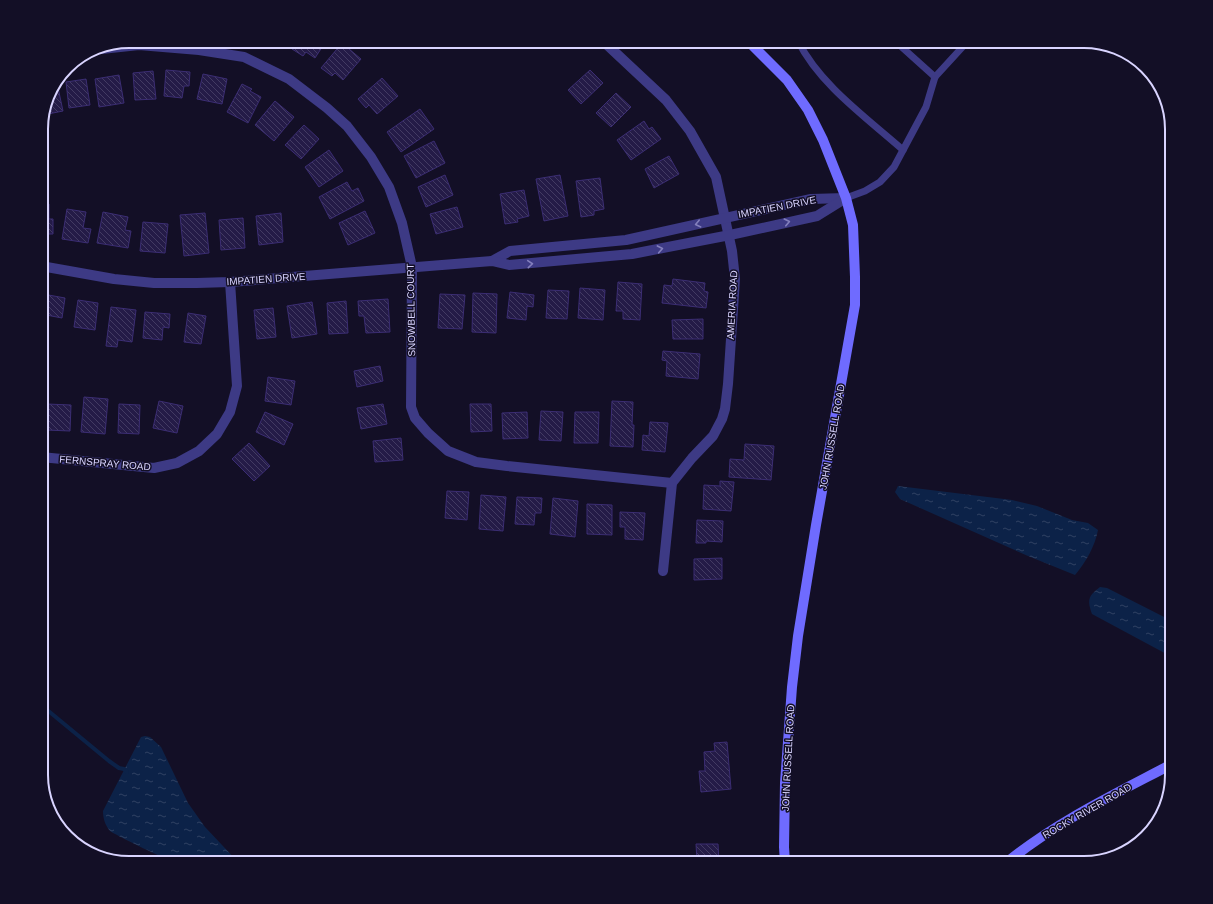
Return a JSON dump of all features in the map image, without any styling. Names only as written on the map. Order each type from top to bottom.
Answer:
[{"type":"street","name":"SNOWBELL COURT","points":[[175,48],[244,57],[289,79],[327,108],[347,126],[371,157],[389,187],[402,223],[412,267],[411,407],[415,418],[428,433],[448,451],[476,462],[672,483]]},
{"type":"street","name":"AMERIA ROAD","points":[[611,48],[666,100],[690,131],[716,177],[730,235],[735,279],[725,409],[722,419],[713,436],[692,458],[672,483]]},
{"type":"street","name":"JOHN RUSSELL ROAD","points":[[755,48],[787,80],[808,110],[823,140],[846,198],[853,225],[855,277],[855,305],[816,525],[792,687],[786,783],[785,856]]},
{"type":"street","name":"IMPATIEN DRIVE","points":[[492,261],[510,251],[626,240],[811,199],[846,198]]},
{"type":"street","name":"IMPATIEN DRIVE","points":[[48,267],[114,279],[154,283],[230,282],[492,261],[509,266],[632,254],[730,235],[817,216],[846,198]]},
{"type":"street","name":"FERNSPRAY ROAD","points":[[48,458],[154,468],[177,463],[199,452],[217,434],[230,412],[237,386],[230,282]]},
{"type":"street","points":[[663,571],[672,483]]},
{"type":"street","name":"ROCKY RIVER ROAD","points":[[1015,856],[1048,832],[1080,812],[1165,768]]},
{"type":"lane","points":[[802,48],[828,84],[903,150]]},
{"type":"lane","points":[[903,48],[935,77]]},
{"type":"lane","points":[[846,198],[864,191],[880,182],[894,167],[926,107],[935,77],[961,48]]},
{"type":"water","points":[[898,486],[1012,500],[1037,506],[1072,520],[1088,523],[1098,530],[1097,536],[1090,554],[1075,575],[1028,556],[900,499],[895,492]]},
{"type":"water","points":[[1100,587],[1107,588],[1165,617],[1165,653],[1092,614],[1089,602],[1093,593]]},
{"type":"water","points":[[141,737],[150,737],[161,747],[188,803],[205,827],[232,856],[161,856],[132,843],[108,829],[103,816],[103,811]]},
{"type":"building","points":[[321,48],[315,58],[306,52],[303,56],[292,49]]},
{"type":"building","points":[[338,48],[348,48],[361,59],[343,80],[335,73],[332,76],[321,68]]},
{"type":"building","points":[[166,70],[190,72],[189,86],[184,86],[182,98],[164,96]]},
{"type":"building","points":[[590,70],[603,83],[581,104],[568,90]]},
{"type":"building","points":[[153,71],[156,99],[135,100],[133,73]]},
{"type":"building","points":[[203,74],[227,79],[222,104],[197,99]]},
{"type":"building","points":[[119,75],[124,103],[99,107],[95,79]]},
{"type":"building","points":[[382,78],[398,96],[377,114],[369,105],[366,108],[358,99]]},
{"type":"building","points":[[86,79],[90,105],[69,108],[66,82]]},
{"type":"building","points":[[242,84],[252,89],[250,91],[261,97],[248,123],[227,112]]},
{"type":"building","points":[[58,89],[63,111],[50,114],[54,98]]},
{"type":"building","points":[[616,93],[631,107],[611,127],[596,113]]},
{"type":"building","points":[[275,101],[294,117],[274,141],[255,125]]},
{"type":"building","points":[[420,109],[434,129],[401,152],[387,132]]},
{"type":"building","points":[[644,121],[649,129],[652,127],[661,139],[631,160],[617,140]]},
{"type":"building","points":[[304,125],[319,139],[301,159],[285,145]]},
{"type":"building","points":[[434,141],[445,163],[416,178],[404,156]]},
{"type":"building","points":[[329,150],[343,171],[319,187],[305,167]]},
{"type":"building","points":[[669,156],[679,174],[654,188],[645,169]]},
{"type":"building","points":[[445,175],[453,195],[426,207],[418,187]]},
{"type":"building","points":[[560,175],[568,216],[544,221],[536,179]]},
{"type":"building","points":[[600,178],[604,209],[594,211],[594,215],[581,217],[576,181]]},
{"type":"building","points":[[347,182],[352,191],[358,188],[364,201],[330,219],[319,197]]},
{"type":"building","points":[[524,190],[529,216],[517,219],[518,222],[505,224],[500,194]]},
{"type":"building","points":[[48,204],[49,219],[53,219],[53,234],[48,234]]},
{"type":"building","points":[[457,207],[463,227],[436,234],[430,214]]},
{"type":"building","points":[[67,209],[86,212],[83,228],[91,229],[88,243],[62,239]]},
{"type":"building","points":[[365,211],[375,233],[348,245],[339,223]]},
{"type":"building","points":[[103,212],[128,217],[125,230],[131,231],[128,248],[97,243]]},
{"type":"building","points":[[205,213],[209,253],[184,256],[180,215]]},
{"type":"building","points":[[281,213],[283,242],[259,245],[256,216]]},
{"type":"building","points":[[243,218],[245,248],[221,250],[219,220]]},
{"type":"building","points":[[143,222],[168,224],[165,253],[140,251]]},
{"type":"building","points":[[673,279],[705,283],[704,291],[708,292],[706,308],[662,303],[664,285],[672,286]]},
{"type":"building","points":[[618,282],[642,284],[640,320],[623,319],[623,311],[616,311]]},
{"type":"building","points":[[580,288],[605,290],[603,320],[578,318]]},
{"type":"building","points":[[548,290],[569,291],[567,319],[546,318]]},
{"type":"building","points":[[510,292],[534,295],[533,307],[527,306],[526,320],[507,318]]},
{"type":"building","points":[[473,293],[497,294],[496,333],[472,332]]},
{"type":"building","points":[[440,294],[465,295],[462,329],[438,328]]},
{"type":"building","points":[[48,295],[65,298],[62,318],[48,315]]},
{"type":"building","points":[[388,299],[390,332],[366,333],[364,316],[359,316],[358,301]]},
{"type":"building","points":[[78,300],[98,303],[95,330],[74,327]]},
{"type":"building","points":[[346,301],[348,333],[329,334],[327,303]]},
{"type":"building","points":[[312,302],[317,334],[292,338],[287,306]]},
{"type":"building","points":[[111,307],[136,310],[132,342],[118,340],[117,347],[106,346]]},
{"type":"building","points":[[273,308],[276,337],[257,339],[254,310]]},
{"type":"building","points":[[145,312],[170,314],[169,328],[163,327],[162,340],[143,338]]},
{"type":"building","points":[[188,313],[206,316],[201,344],[184,342]]},
{"type":"building","points":[[703,319],[703,339],[673,339],[672,320]]},
{"type":"building","points":[[663,351],[700,354],[698,379],[666,376],[667,361],[662,360]]},
{"type":"building","points":[[380,366],[383,381],[357,387],[354,371]]},
{"type":"building","points":[[268,377],[295,381],[291,405],[265,401]]},
{"type":"building","points":[[84,397],[108,399],[105,434],[81,432]]},
{"type":"building","points":[[159,401],[183,406],[177,433],[153,428]]},
{"type":"building","points":[[612,401],[633,402],[633,447],[610,446]]},
{"type":"building","points":[[48,404],[71,405],[70,431],[48,430]]},
{"type":"building","points":[[119,404],[140,405],[139,434],[118,433]]},
{"type":"building","points":[[383,404],[387,424],[361,429],[357,408]]},
{"type":"building","points":[[470,404],[491,404],[492,431],[471,432]]},
{"type":"building","points":[[541,411],[563,412],[561,441],[539,440]]},
{"type":"building","points":[[265,412],[293,424],[284,445],[256,432]]},
{"type":"building","points":[[527,412],[528,438],[503,439],[502,413]]},
{"type":"building","points":[[575,412],[599,412],[598,443],[574,443]]},
{"type":"building","points":[[650,422],[668,423],[665,452],[642,450],[643,435],[649,436]]},
{"type":"building","points":[[401,438],[403,460],[375,462],[373,441]]},
{"type":"building","points":[[249,443],[270,466],[254,481],[232,459]]},
{"type":"building","points":[[745,444],[774,446],[771,480],[729,477],[730,459],[744,460]]},
{"type":"building","points":[[720,481],[734,482],[731,511],[703,509],[704,485],[720,486]]},
{"type":"building","points":[[447,491],[469,492],[467,520],[445,518]]},
{"type":"building","points":[[481,495],[506,497],[503,531],[479,529]]},
{"type":"building","points":[[517,497],[542,498],[541,513],[535,513],[534,525],[515,524]]},
{"type":"building","points":[[553,498],[578,501],[575,537],[550,534]]},
{"type":"building","points":[[587,504],[612,505],[612,535],[587,534]]},
{"type":"building","points":[[620,512],[645,513],[643,540],[625,539],[625,527],[620,527]]},
{"type":"building","points":[[697,520],[723,521],[722,542],[706,541],[706,543],[696,543]]},
{"type":"building","points":[[722,558],[722,579],[694,580],[694,559]]},
{"type":"building","points":[[727,742],[731,789],[701,792],[699,771],[705,771],[704,752],[715,751],[714,743]]},
{"type":"building","points":[[696,844],[718,844],[719,856],[697,856]]},
{"type":"waterway","points":[[48,711],[109,761],[127,772]]}]
